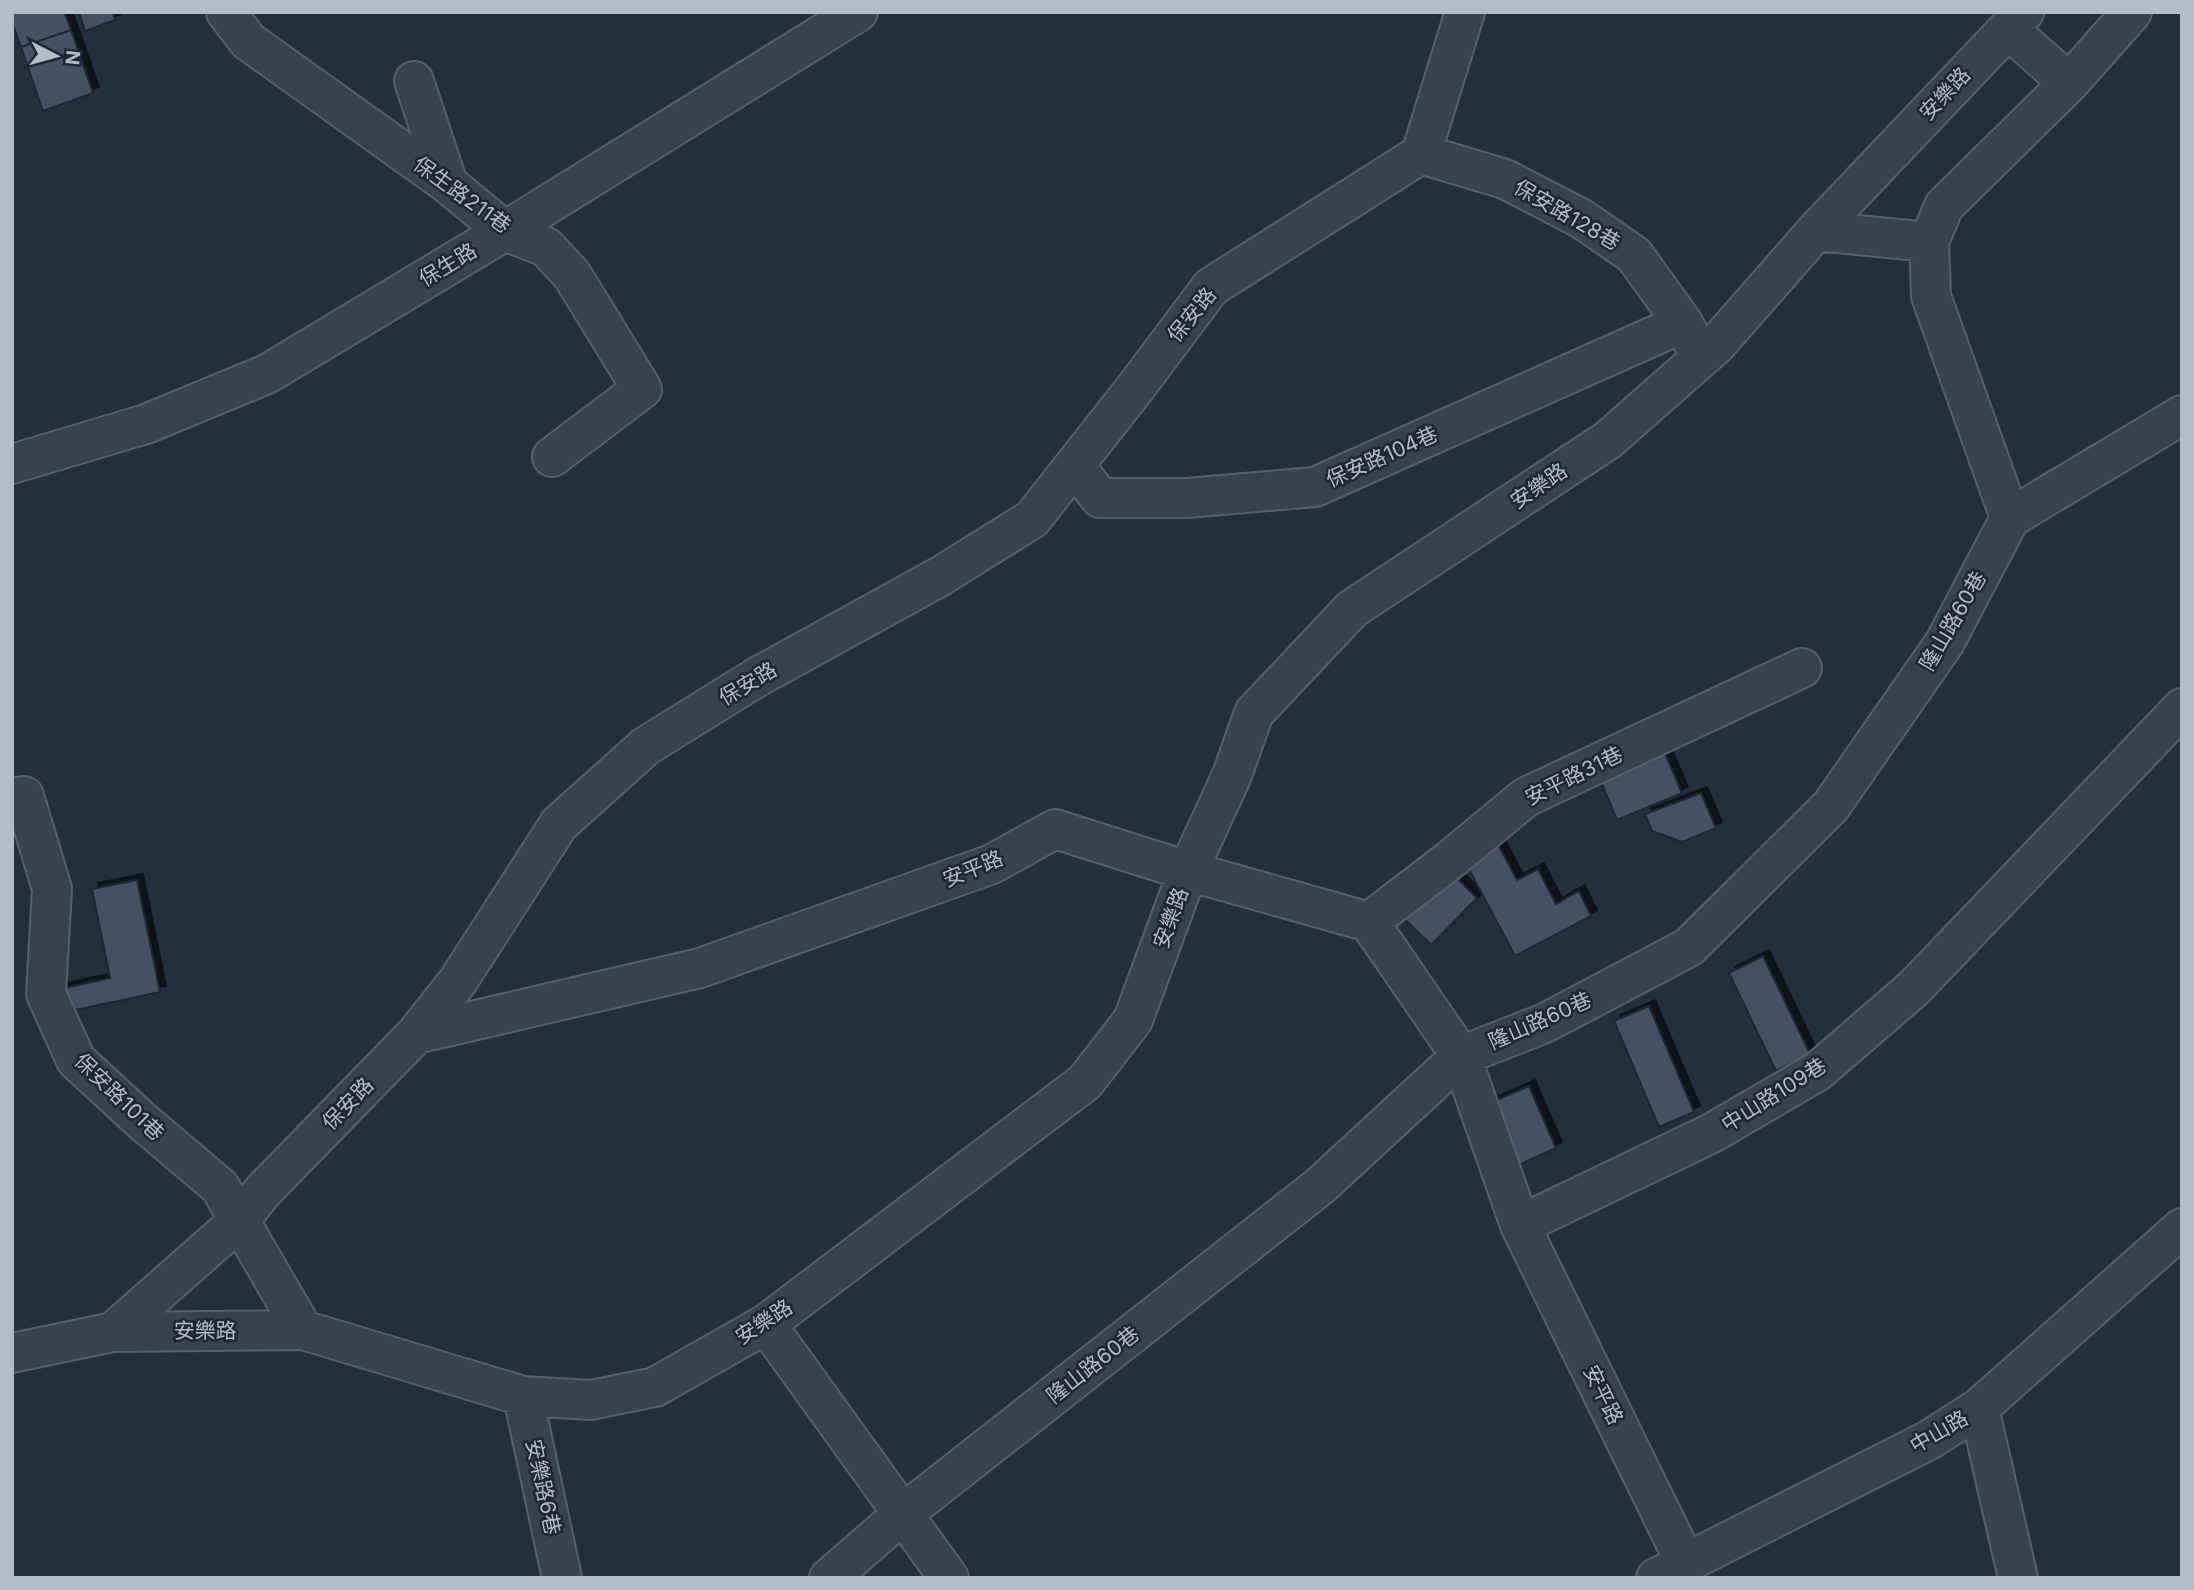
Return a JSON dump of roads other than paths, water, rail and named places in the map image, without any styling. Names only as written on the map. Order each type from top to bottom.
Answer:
[{"type":"street","name":"保生路211巷","points":[[226,12],[248,41],[448,184],[505,231],[546,247],[572,275],[642,389],[552,457]]},
{"type":"street","name":"保生路","points":[[13,463],[146,424],[267,374],[505,231],[858,12]]},
{"type":"street","points":[[1421,154],[1465,12]]},
{"type":"street","points":[[2132,12],[2069,83],[1944,206],[1928,242],[1931,296],[2010,518],[2182,415]]},
{"type":"street","points":[[2017,21],[2069,83]]},
{"type":"street","name":"安樂路","points":[[113,1332],[303,1331],[523,1396],[591,1400],[655,1387],[766,1324],[1085,1082],[1133,1020],[1188,872],[1232,775],[1254,713],[1352,609],[1608,440],[1716,345],[1816,231],[2017,21]]},
{"type":"street","points":[[414,81],[448,184]]},
{"type":"street","name":"保安路128巷","points":[[1421,154],[1505,179],[1582,219],[1634,255],[1683,323],[1701,358]]},
{"type":"street","name":"保安路","points":[[12,1353],[113,1332],[240,1220],[262,1192],[416,1034],[458,981],[559,824],[646,746],[759,676],[939,577],[1032,519],[1211,287],[1421,154]]},
{"type":"street","points":[[1816,231],[1928,242]]},
{"type":"street","name":"保安路104巷","points":[[1075,466],[1100,498],[1188,498],[1315,487],[1683,323]]},
{"type":"street","name":"隆山路60巷","points":[[829,1578],[904,1513],[1320,1186],[1461,1056],[1545,1023],[1689,947],[1831,806],[1945,642],[2010,518]]},
{"type":"street","name":"安平路31巷","points":[[1369,922],[1526,797],[1802,668]]},
{"type":"street","name":"中山路109巷","points":[[1520,1225],[1712,1133],[1818,1071],[1914,988],[2178,719]]},
{"type":"street","name":"保安路101巷","points":[[12,798],[24,796],[52,890],[46,994],[76,1060],[141,1121],[220,1187],[303,1331]]},
{"type":"street","name":"安平路","points":[[416,1034],[700,968],[992,864],[1055,830],[1188,872],[1369,922]]},
{"type":"street","points":[[1369,922],[1461,1056],[1520,1225]]},
{"type":"street","name":"安平路","points":[[1520,1225],[1671,1571]]},
{"type":"street","name":"中山路","points":[[1671,1571],[1929,1440],[1979,1408],[2182,1228]]},
{"type":"street","points":[[766,1324],[948,1578]]},
{"type":"street","name":"安樂路6巷","points":[[523,1396],[562,1578]]},
{"type":"street","points":[[1979,1408],[2018,1578]]}]
